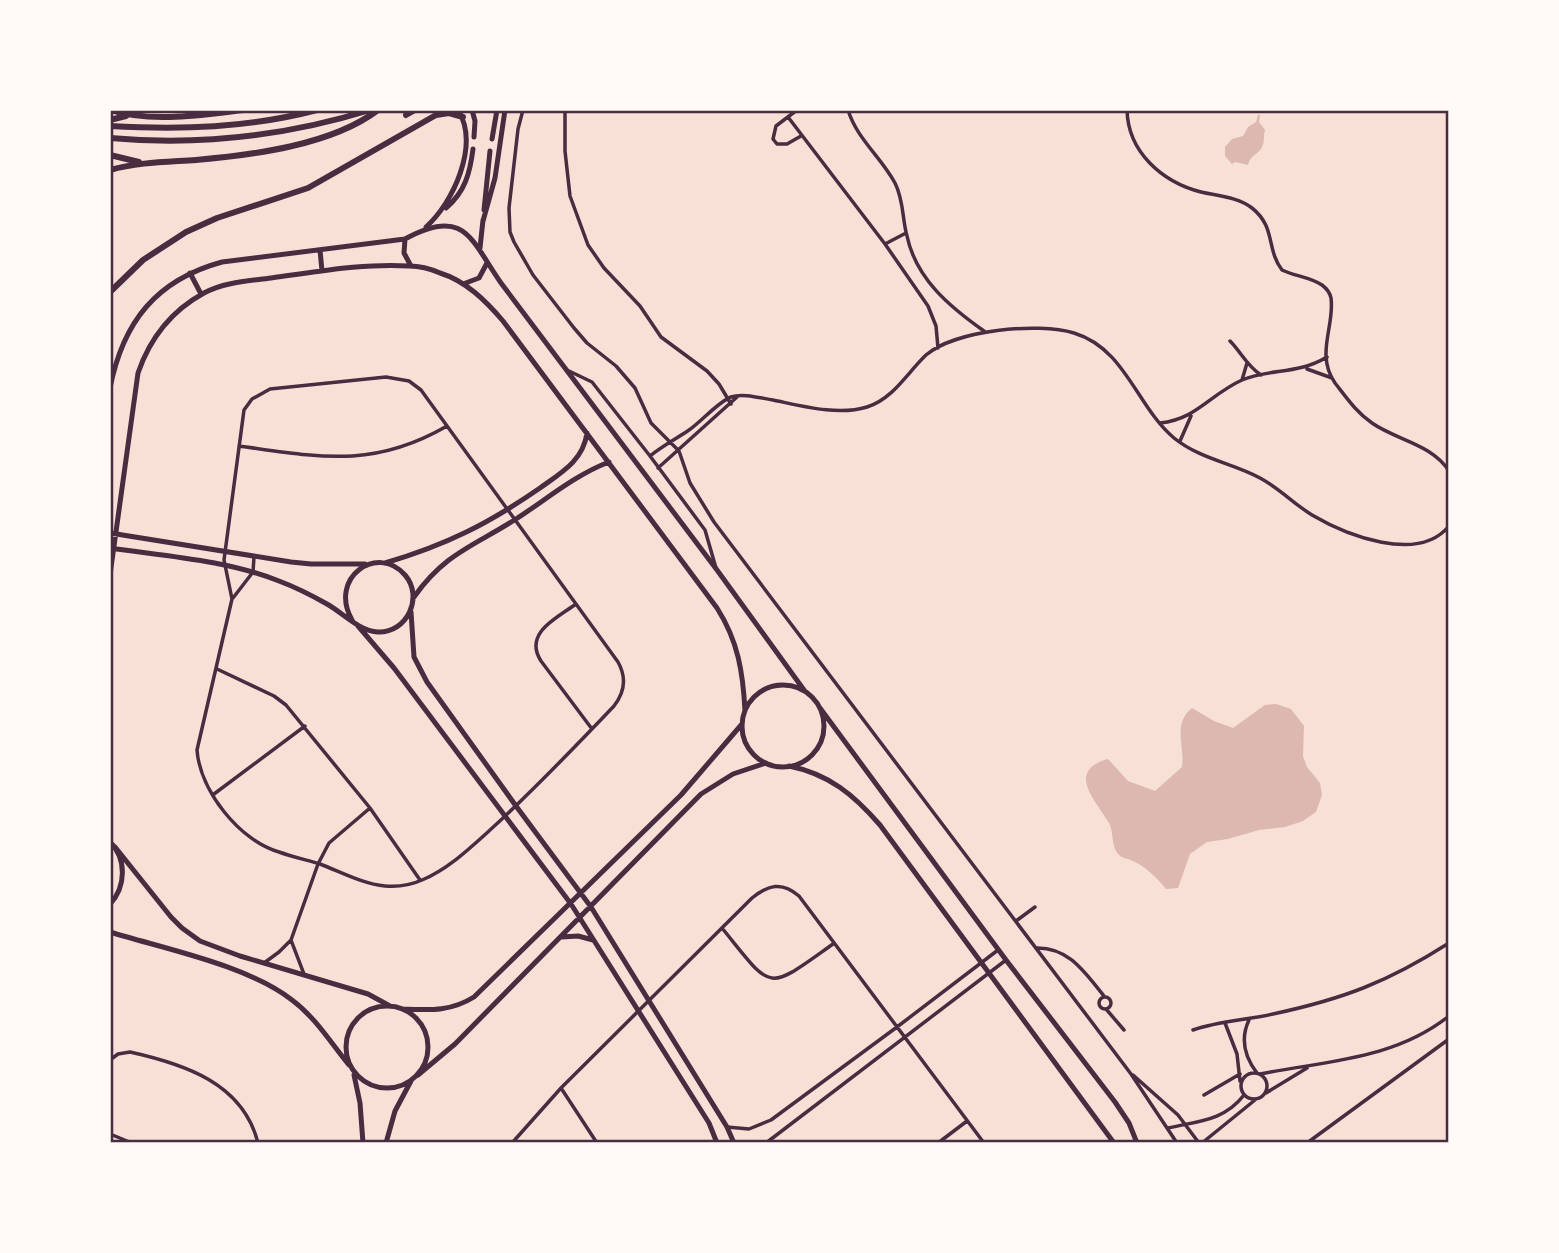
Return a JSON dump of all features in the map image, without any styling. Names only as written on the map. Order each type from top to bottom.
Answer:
[{"type":"main road","points":[[110,110],[131,116]]},
{"type":"main road","points":[[110,120],[131,116],[198,115],[243,110]]},
{"type":"main road","points":[[110,126],[204,128],[253,123],[317,110]]},
{"type":"main road","points":[[110,138],[179,141],[239,138],[301,128],[370,110]]},
{"type":"main road","points":[[110,170],[283,147],[346,129],[378,110]]},
{"type":"main road","points":[[406,115],[415,110]]},
{"type":"main road","points":[[110,292],[144,260],[186,232],[217,218],[308,188],[436,115],[461,114]]},
{"type":"main road","points":[[110,155],[144,164]]},
{"type":"street","points":[[472,110],[475,121],[474,137]]},
{"type":"street","points":[[492,139],[496,110]]},
{"type":"street","points":[[483,221],[495,178],[505,110]]},
{"type":"street","points":[[523,110],[518,129],[509,208],[510,232],[533,275],[587,343],[629,379],[641,398],[651,423],[679,452],[690,483],[714,522],[1131,1074],[1177,1143]]},
{"type":"street","points":[[565,110],[565,151],[570,196],[588,245],[604,268],[640,306],[661,337],[707,371],[731,404]]},
{"type":"street","points":[[797,110],[774,129],[772,135],[774,142],[783,145],[801,136]]},
{"type":"street","points":[[848,110],[858,132],[896,186],[903,205],[906,233],[921,269],[940,297],[985,332]]},
{"type":"street","points":[[1127,110],[1133,142],[1155,168],[1186,187],[1250,206],[1267,225],[1274,255],[1282,270],[1322,285],[1327,290],[1331,297],[1327,357],[1332,378],[1349,402],[1372,423],[1434,455],[1449,471]]},
{"type":"street","points":[[439,214],[453,194],[461,170],[466,130],[461,114]]},
{"type":"street","points":[[788,117],[885,244],[932,313],[938,333],[938,348]]},
{"type":"street","points":[[110,388],[120,349],[135,321],[159,295],[190,273],[222,262],[405,239],[424,229],[450,205],[463,188],[471,167],[472,149]]},
{"type":"street","points":[[480,248],[490,151]]},
{"type":"street","points":[[424,229],[450,226],[463,231],[480,248],[487,263],[804,690],[813,698],[998,950],[1115,1102],[1129,1123],[1137,1143]]},
{"type":"street","points":[[885,244],[906,233]]},
{"type":"street","points":[[405,239],[404,253],[411,266]]},
{"type":"street","points":[[320,250],[322,271]]},
{"type":"street","points":[[463,284],[479,278],[487,263]]},
{"type":"street","points":[[110,575],[135,390],[148,346],[165,323],[211,289],[322,271],[411,266],[444,274],[463,284],[503,321],[726,622],[738,652],[745,711],[743,736],[748,747],[756,757],[766,763],[789,766],[827,778],[859,800],[894,841],[1114,1143]]},
{"type":"street","points":[[190,273],[201,294]]},
{"type":"street","points":[[650,456],[692,428],[728,399],[756,397],[813,408],[867,407],[890,394],[921,361],[954,340],[985,332],[1056,330],[1073,332],[1104,349],[1117,362],[1141,401],[1179,442],[1209,458],[1257,476],[1312,515],[1361,537],[1408,545],[1435,538],[1449,526]]},
{"type":"street","points":[[1230,341],[1247,363],[1261,375]]},
{"type":"street","points":[[1160,424],[1178,421],[1242,380],[1305,369],[1327,357]]},
{"type":"street","points":[[1242,380],[1247,363]]},
{"type":"street","points":[[1305,369],[1332,378]]},
{"type":"street","points":[[567,370],[592,382],[650,456],[705,530],[717,570]]},
{"type":"street","points":[[232,599],[223,566],[244,411],[252,399],[263,391],[386,377],[401,378],[416,385],[618,662],[624,677],[619,700],[516,806],[453,862],[420,881],[398,886],[375,885],[276,851],[252,840],[233,822],[200,769],[197,750],[232,599],[253,572],[254,557]]},
{"type":"street","points":[[658,468],[679,452],[737,397]]},
{"type":"street","points":[[1179,442],[1191,414]]},
{"type":"street","points":[[239,446],[307,456],[345,458],[386,452],[447,426]]},
{"type":"street","points":[[114,534],[311,564],[385,564],[456,539],[509,510],[574,462],[583,449],[587,433]]},
{"type":"street","points":[[609,462],[576,478],[515,519],[449,558],[428,578],[414,597],[411,612],[412,647],[419,668],[591,907],[727,1127],[734,1143]]},
{"type":"street","points":[[113,548],[253,572],[289,585],[352,620]]},
{"type":"street","points":[[372,564],[361,568],[346,586],[346,610],[394,668],[581,918],[709,1123],[717,1143]]},
{"type":"street","points":[[385,564],[405,575],[414,597]]},
{"type":"street","points":[[576,604],[541,630],[535,642],[535,649],[592,729]]},
{"type":"street","points":[[358,626],[369,631],[382,632],[404,622],[411,612]]},
{"type":"street","points":[[217,669],[274,696],[286,705],[370,808],[420,881]]},
{"type":"street","points":[[745,711],[759,692],[769,687],[781,684],[804,690]]},
{"type":"street","points":[[789,766],[800,763],[817,749],[824,729],[820,708]]},
{"type":"street","points":[[112,845],[182,928],[200,941],[368,994],[390,1006],[402,1009],[447,1009],[462,1005],[474,997],[571,904],[681,795],[742,724]]},
{"type":"street","points":[[214,794],[305,726]]},
{"type":"street","points":[[353,1072],[370,1085],[381,1088],[392,1088],[412,1080],[446,1052],[701,794],[733,774],[766,763]]},
{"type":"street","points":[[264,963],[291,940],[318,864],[329,843],[370,808]]},
{"type":"street","points":[[110,904],[120,887],[123,873],[121,859],[112,845]]},
{"type":"street","points":[[512,1143],[561,1088],[759,892],[766,888],[784,886],[799,896],[984,1143]]},
{"type":"street","points":[[1016,921],[1035,907]]},
{"type":"street","points":[[722,928],[759,973],[775,980],[786,977],[834,943]]},
{"type":"street","points":[[110,932],[253,976],[292,1000],[319,1027],[353,1072],[360,1103],[363,1143]]},
{"type":"street","points":[[562,937],[578,936],[595,940]]},
{"type":"street","points":[[291,940],[304,974]]},
{"type":"street","points":[[1193,1030],[1309,1006],[1365,989],[1408,969],[1449,943]]},
{"type":"street","points":[[1036,948],[1051,949],[1070,957],[1112,1002],[1106,1009]]},
{"type":"street","points":[[218,965],[223,950]]},
{"type":"street","points":[[727,1127],[749,1129],[771,1120],[998,950]]},
{"type":"street","points":[[766,1143],[1006,960]]},
{"type":"street","points":[[1104,996],[1100,999],[1101,1008],[1106,1009],[1124,1030]]},
{"type":"street","points":[[349,1065],[346,1041],[350,1029],[366,1012],[390,1006]]},
{"type":"street","points":[[402,1009],[420,1022],[428,1043],[428,1054],[418,1075]]},
{"type":"street","points":[[1240,1083],[1245,1075],[1309,1067],[1386,1050],[1419,1035],[1449,1016]]},
{"type":"street","points":[[1249,1019],[1244,1031],[1244,1048],[1267,1086],[1264,1095]]},
{"type":"street","points":[[1225,1023],[1234,1043],[1244,1095]]},
{"type":"street","points":[[1307,1143],[1449,1039]]},
{"type":"street","points":[[110,1060],[118,1054],[130,1052],[205,1076],[239,1103],[255,1130],[258,1143]]},
{"type":"street","points":[[1131,1074],[1169,1107],[1200,1143],[1256,1099],[1309,1067]]},
{"type":"street","points":[[1204,1095],[1240,1074]]},
{"type":"street","points":[[386,1143],[396,1111],[412,1080]]},
{"type":"street","points":[[561,1088],[597,1143]]},
{"type":"street","points":[[1167,1128],[1220,1116],[1244,1095]]},
{"type":"street","points":[[1244,1095],[1256,1099]]},
{"type":"street","points":[[938,1143],[967,1121]]},
{"type":"street","points":[[110,1134],[132,1143]]},
{"type":"shaded area","points":[[1258,115],[1265,130],[1262,147],[1250,159],[1248,165],[1235,162],[1232,164],[1225,156],[1225,147],[1232,139],[1243,136],[1248,127],[1256,122]]},
{"type":"shaded area","points":[[1276,704],[1291,709],[1304,726],[1303,756],[1307,767],[1320,783],[1322,795],[1316,812],[1303,821],[1285,827],[1207,842],[1190,854],[1178,888],[1166,889],[1142,866],[1120,856],[1114,847],[1109,823],[1088,787],[1088,771],[1095,764],[1108,759],[1128,781],[1155,791],[1182,767],[1182,721],[1192,708],[1233,728],[1265,705]]}]
